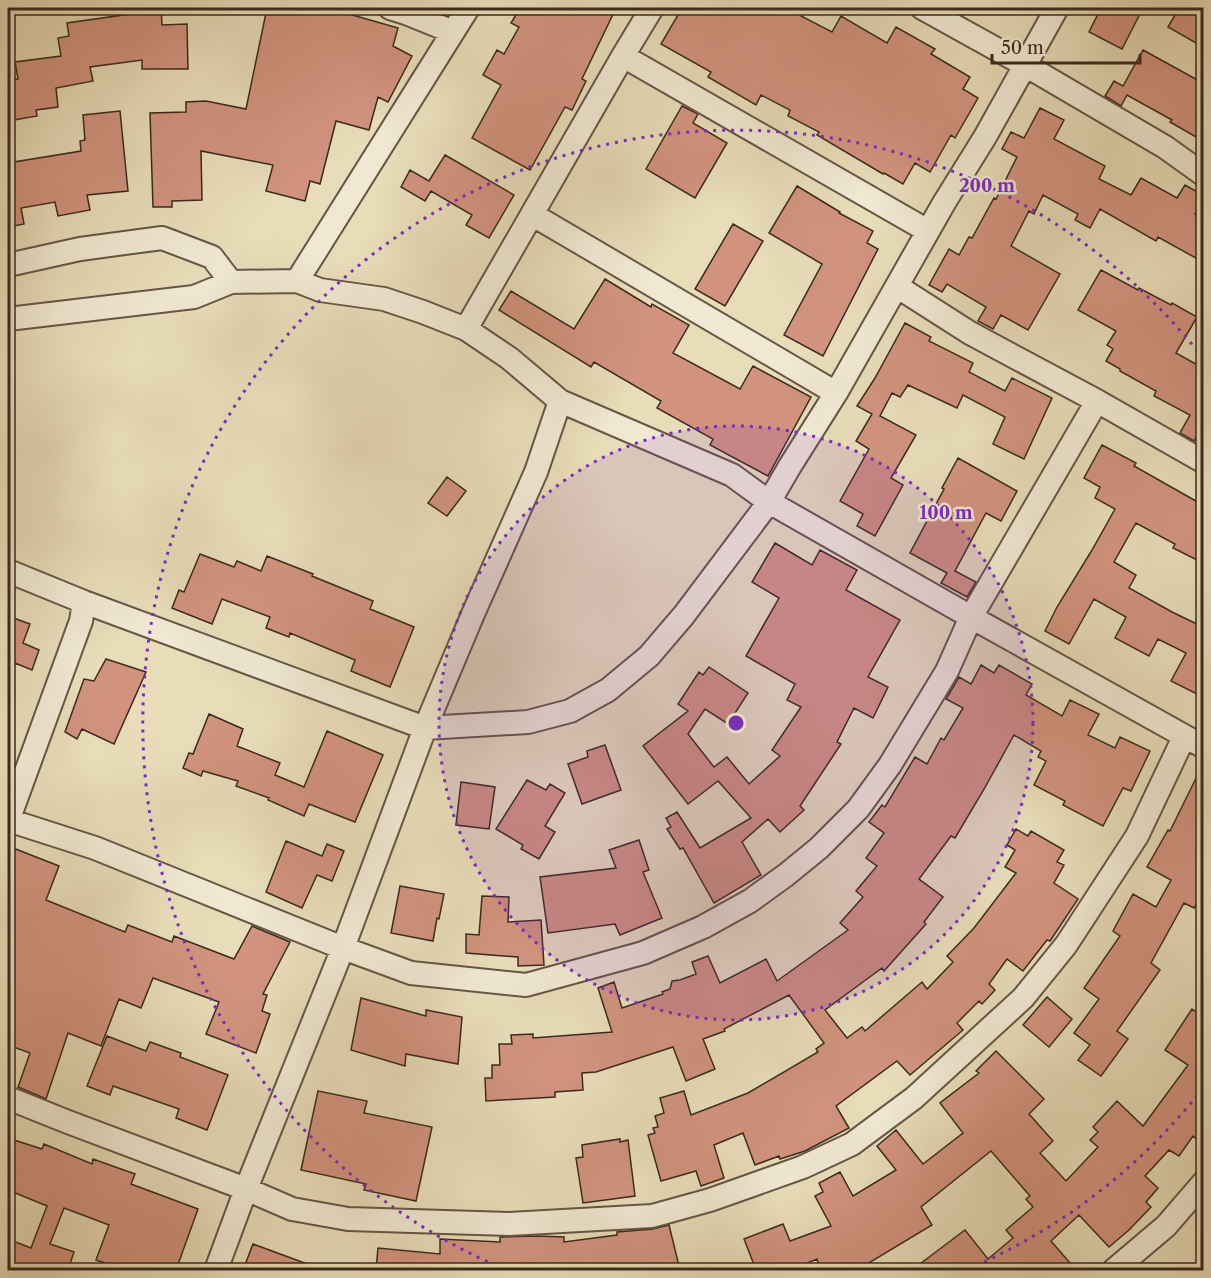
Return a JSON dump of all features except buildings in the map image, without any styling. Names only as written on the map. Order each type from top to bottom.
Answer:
[{"type":"street","points":[[390,8],[406,12],[453,32]]},
{"type":"street","points":[[297,281],[468,8]]},
{"type":"street","points":[[466,329],[652,8]]},
{"type":"street","points":[[922,8],[1165,147],[1203,175]]},
{"type":"street","points":[[8,571],[84,602],[425,728],[528,722],[570,711],[608,690],[649,656],[684,615],[769,502],[898,287],[1057,8]]},
{"type":"street","points":[[623,56],[928,231]]},
{"type":"street","points":[[532,215],[836,393]]},
{"type":"street","points":[[8,266],[80,249],[162,238],[212,257],[231,282]]},
{"type":"street","points":[[8,319],[194,297],[231,282],[297,281],[320,290],[384,299],[466,329],[509,358],[560,401],[732,476],[769,502],[1194,742],[1137,836],[1066,945],[1023,998],[914,1098],[852,1144],[793,1171],[710,1200],[652,1216],[508,1224],[348,1219],[292,1209],[246,1189],[8,1098]]},
{"type":"street","points":[[898,287],[970,333],[1097,401],[1203,462]]},
{"type":"street","points":[[216,1270],[246,1189],[343,948],[425,728],[536,472],[560,401]]},
{"type":"street","points":[[84,602],[81,621],[8,820],[95,848],[411,973],[526,985],[643,953],[703,927],[750,901],[786,875],[819,848],[858,809],[890,765],[947,671],[971,617],[1097,401]]},
{"type":"street","points":[[1114,1270],[1166,1226],[1203,1182]]}]
